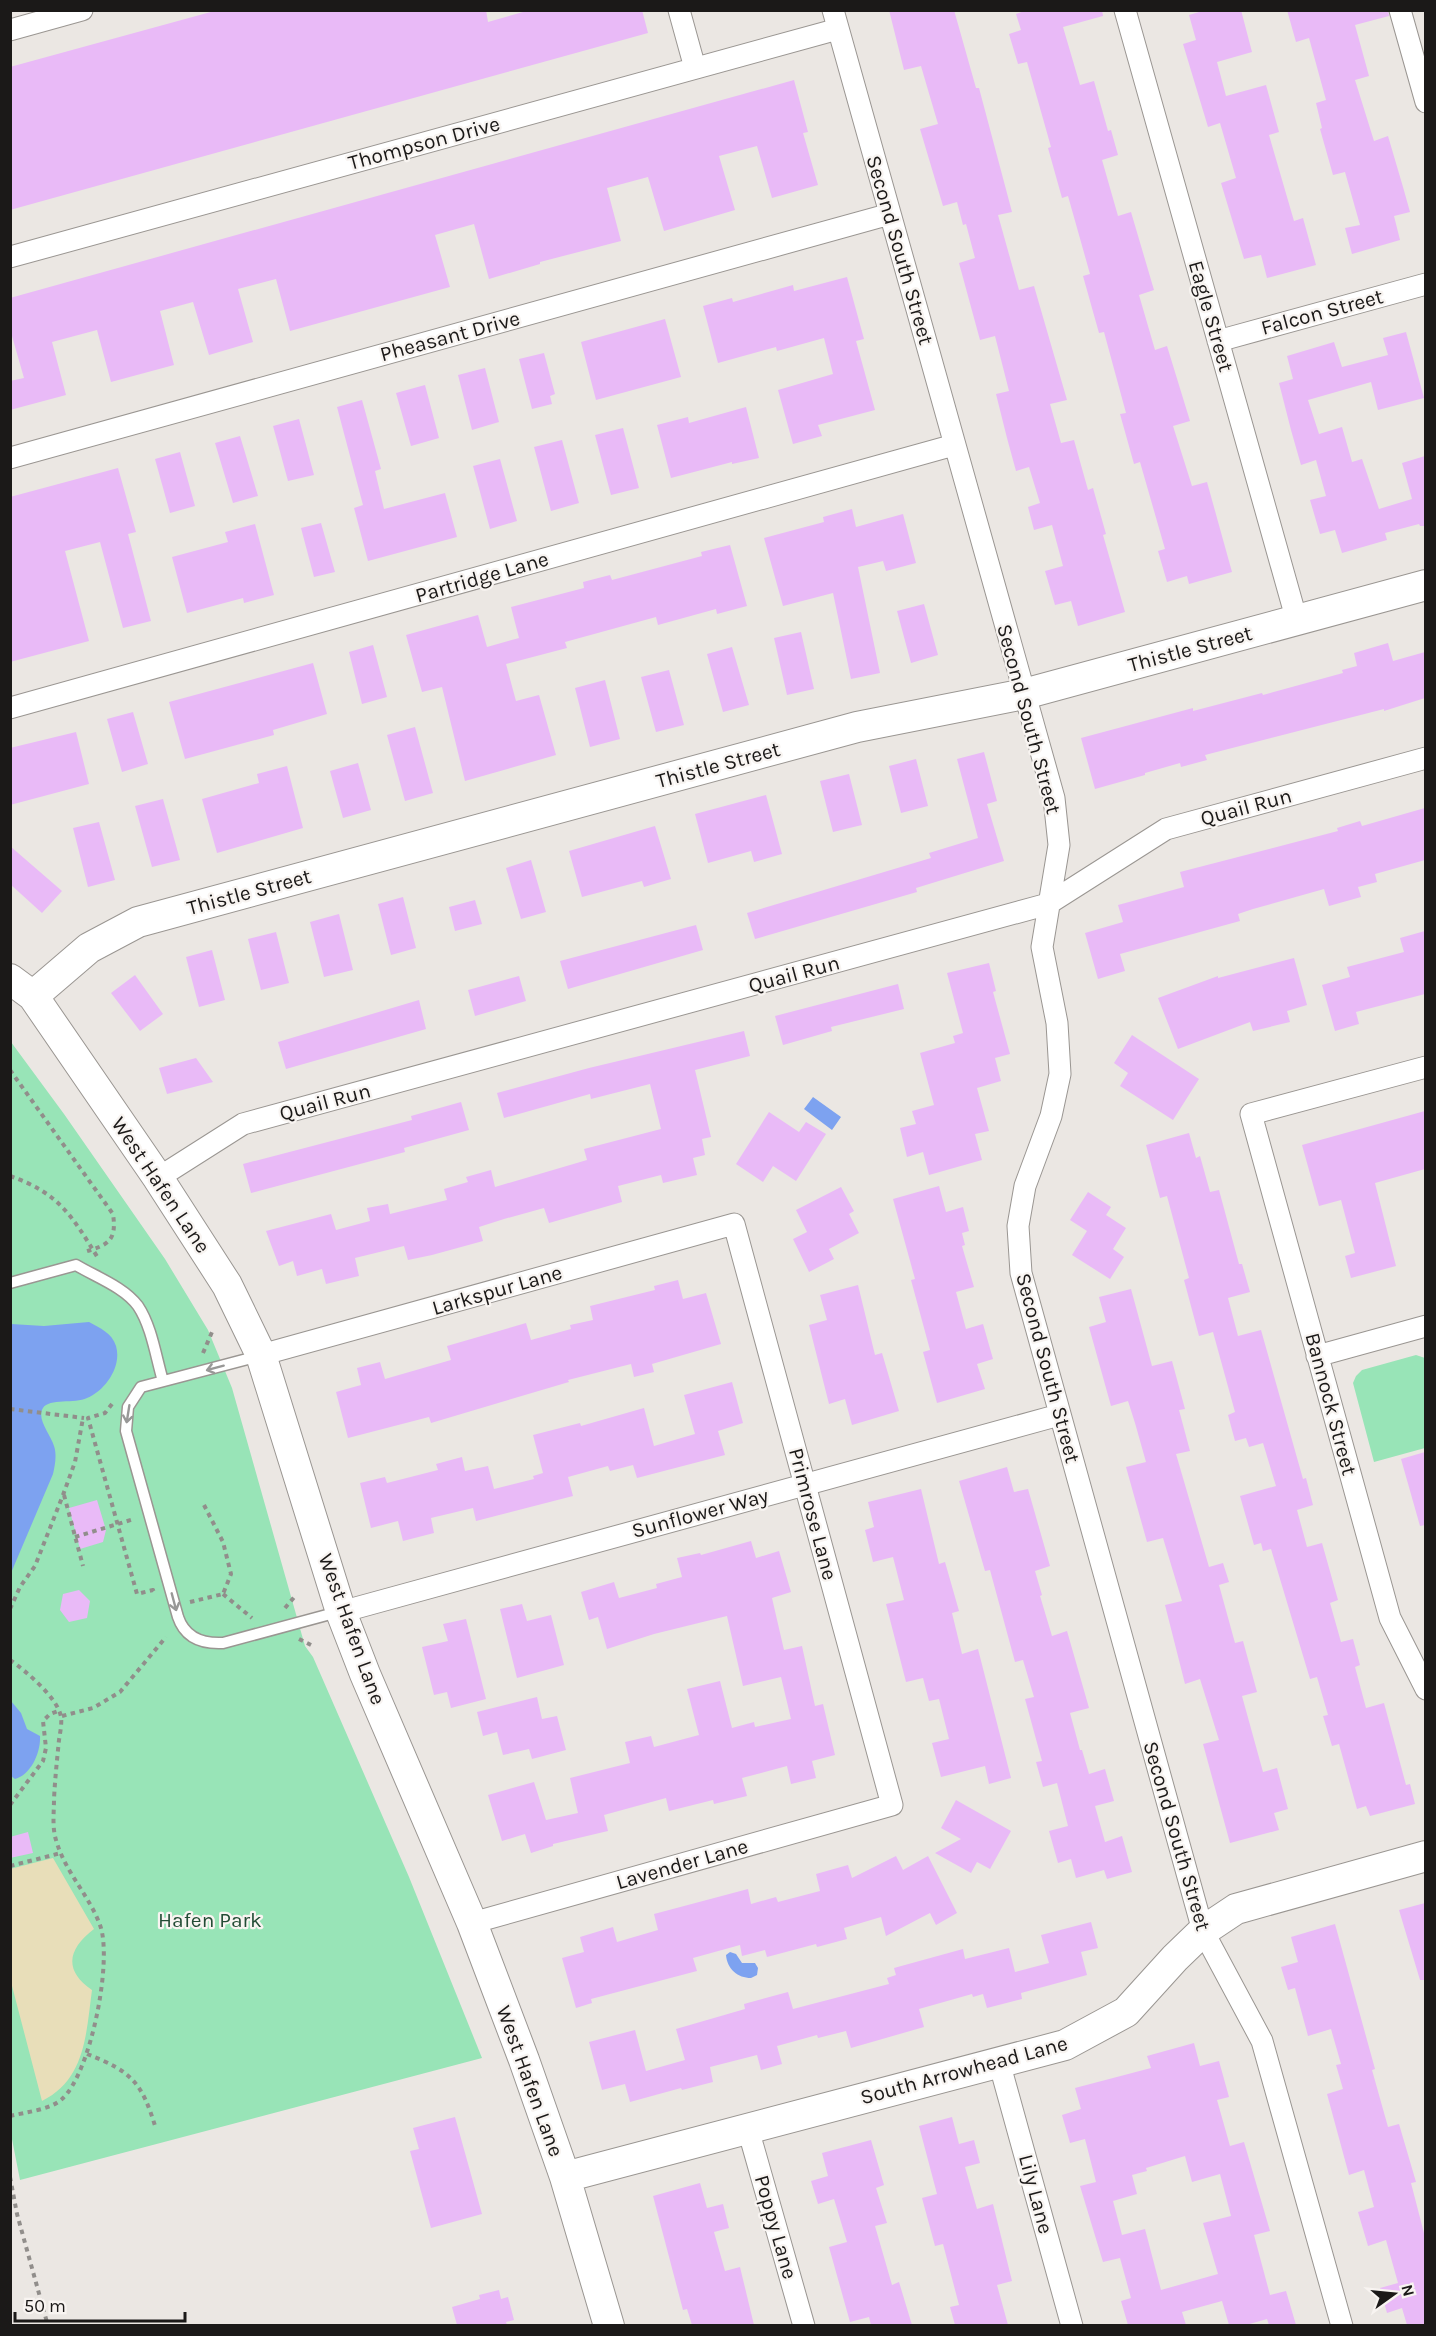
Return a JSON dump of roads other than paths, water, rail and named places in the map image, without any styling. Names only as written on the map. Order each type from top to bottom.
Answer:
[{"type":"street","points":[[10,30],[82,10]]},
{"type":"street","points":[[679,10],[695,68]]},
{"type":"street","name":"Eagle Street","points":[[1125,10],[1297,621]]},
{"type":"street","points":[[1400,10],[1425,102]]},
{"type":"street","name":"Thompson Drive","points":[[10,257],[695,68],[836,20]]},
{"type":"street","name":"Second South Street","points":[[836,20],[1054,798],[1059,845],[1042,946],[1057,1023],[1060,1074],[1051,1116],[1025,1186],[1018,1226],[1021,1272],[1203,1931],[1262,2041],[1342,2325]]},
{"type":"street","name":"Pheasant Drive","points":[[10,458],[890,214]]},
{"type":"street","name":"Falcon Street","points":[[1218,341],[1425,284]]},
{"type":"street","name":"Partridge Lane","points":[[10,708],[954,445]]},
{"type":"street","name":"Thistle Street","points":[[22,987],[138,922],[857,727],[1024,694],[1425,585]]},
{"type":"street","name":"Quail Run","points":[[158,1178],[243,1124],[1048,904],[1166,829],[1425,758]]},
{"type":"street","name":"West Hafen Lane","points":[[22,987],[158,1178],[227,1285],[261,1355],[341,1611],[365,1674],[472,1923],[524,2060],[565,2177],[609,2325]]},
{"type":"street","name":"Bannock Street","points":[[1425,1067],[1251,1114],[1390,1618],[1425,1689]]},
{"type":"street","name":"Larkspur Lane","points":[[261,1355],[734,1224]]},
{"type":"street","name":"Primrose Lane","points":[[734,1224],[892,1805]]},
{"type":"street","points":[[1317,1356],[1425,1326]]},
{"type":"street","name":"Sunflower Way","points":[[341,1611],[1059,1415]]},
{"type":"street","name":"Lavender Lane","points":[[472,1923],[892,1805]]},
{"type":"street","name":"South Arrowhead Lane","points":[[565,2177],[1065,2045],[1126,2013],[1174,1958],[1203,1931],[1236,1909],[1425,1856]]},
{"type":"street","name":"Lily Lane","points":[[999,2062],[1072,2325]]},
{"type":"street","name":"Poppy Lane","points":[[748,2129],[804,2325]]},
{"type":"lane","points":[[10,1283],[76,1265],[122,1292],[137,1306],[146,1325],[163,1382]]},
{"type":"lane","points":[[261,1355],[141,1387],[128,1407],[126,1431],[181,1626],[195,1639],[208,1644],[223,1643],[341,1611]]},
{"type":"water","points":[[813,1097],[841,1117],[832,1130],[804,1109]]},
{"type":"water","points":[[89,1322],[112,1338],[116,1346],[117,1361],[111,1376],[94,1394],[82,1400],[51,1403],[46,1405],[41,1412],[55,1449],[53,1474],[11,1573],[11,1324],[44,1326]]},
{"type":"water","points":[[11,1701],[21,1713],[27,1729],[40,1736],[39,1749],[34,1762],[26,1773],[15,1779],[11,1776]]},
{"type":"water","points":[[730,1952],[736,1954],[742,1963],[755,1963],[758,1968],[757,1975],[746,1978],[734,1972],[728,1964],[726,1955]]},
{"type":"park label","name":"Hafen Park","points":[[210,1920]]}]
